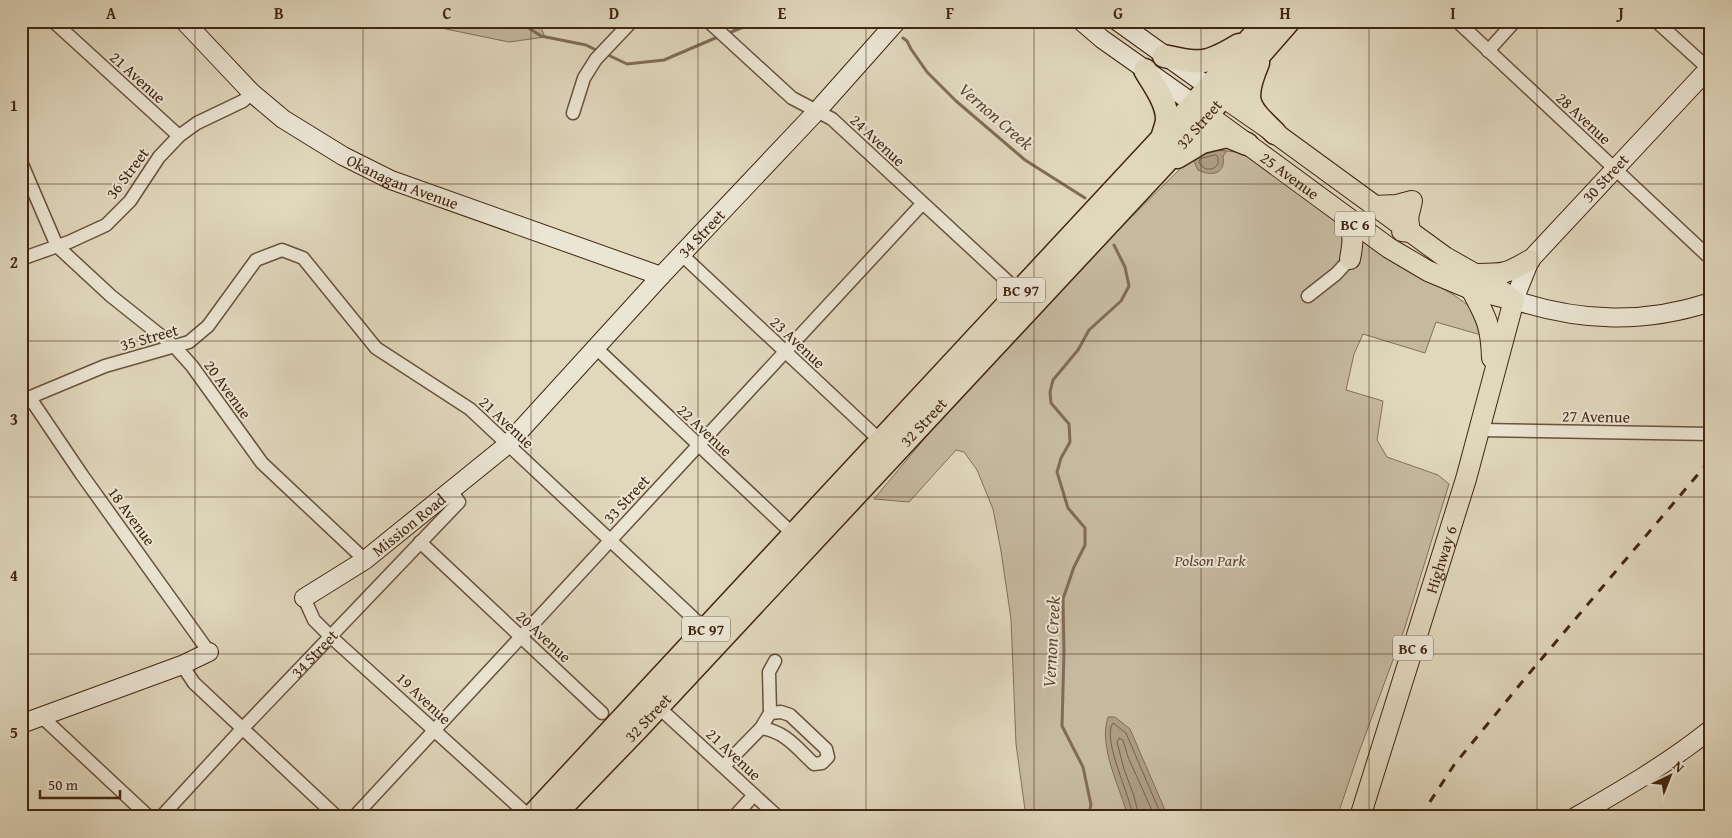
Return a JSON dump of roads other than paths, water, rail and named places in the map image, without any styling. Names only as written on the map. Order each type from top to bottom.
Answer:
[{"type":"highway","name":"32 Street","points":[[1257,45],[1266,21]]},
{"type":"highway","name":"32 Street","points":[[530,817],[652,701],[706,630],[794,535],[887,448],[1019,292],[1162,139],[1200,109],[1257,45],[1289,21]]},
{"type":"highway","points":[[1164,56],[1195,62],[1210,61],[1257,45],[1248,95],[1253,109],[1275,133]]},
{"type":"highway","points":[[1145,70],[1164,104],[1168,119],[1162,139]]},
{"type":"highway","name":"32 Street","points":[[552,817],[652,701],[887,448],[1163,165],[1200,109]]},
{"type":"highway","points":[[1163,165],[1202,142],[1227,136],[1247,144]]},
{"type":"main road","name":"25 Avenue","points":[[1216,92],[1444,257],[1473,281]]},
{"type":"main road","name":"25 Avenue","points":[[1200,109],[1389,248],[1428,271],[1473,281],[1514,300]]},
{"type":"main road","points":[[1297,180],[1350,203],[1391,230],[1410,232]]},
{"type":"main road","points":[[1344,216],[1353,232],[1350,259]]},
{"type":"main road","points":[[1350,259],[1368,248],[1378,246],[1389,248]]},
{"type":"main road","points":[[1493,375],[1490,329],[1473,281],[1510,272],[1530,260]]},
{"type":"main road","name":"Highway 6","points":[[1360,817],[1480,430],[1514,300]]},
{"type":"street","name":"21 Avenue","points":[[53,21],[179,136]]},
{"type":"street","name":"Okanagan Avenue","points":[[184,21],[252,93],[283,119],[343,156],[383,176],[661,276]]},
{"type":"street","points":[[573,113],[584,78],[596,59],[632,21]]},
{"type":"street","name":"24 Avenue","points":[[708,21],[792,98],[832,119],[1019,292]]},
{"type":"street","name":"25 Avenue","points":[[1081,21],[1102,40],[1200,109]]},
{"type":"street","name":"25 Avenue","points":[[1117,21],[1216,92]]},
{"type":"street","name":"28 Avenue","points":[[1457,21],[1711,260]]},
{"type":"street","points":[[1488,51],[1515,21]]},
{"type":"street","points":[[1656,21],[1710,69]]},
{"type":"street","name":"34 Street","points":[[507,445],[892,27]]},
{"type":"street","name":"30 Street","points":[[1514,300],[1530,260],[1614,168],[1710,69]]},
{"type":"street","name":"36 Street","points":[[21,259],[69,242],[106,225],[130,201],[159,157],[179,136],[197,123],[243,101],[252,93]]},
{"type":"street","points":[[21,162],[57,246]]},
{"type":"street","name":"33 Street","points":[[354,817],[922,204]]},
{"type":"street","name":"20 Avenue","points":[[57,246],[111,296],[175,347],[192,366],[262,463],[365,560]]},
{"type":"street","name":"21 Avenue","points":[[282,250],[304,258],[376,348],[470,409],[706,630]]},
{"type":"street","name":"35 Street","points":[[26,400],[105,366],[189,342],[208,326],[256,260],[282,250]]},
{"type":"street","name":"23 Avenue","points":[[681,254],[887,448]]},
{"type":"street","points":[[1308,296],[1336,274],[1350,259]]},
{"type":"street","name":"25 Avenue","points":[[1514,300],[1579,316],[1611,318],[1668,313],[1711,302]]},
{"type":"street","name":"22 Avenue","points":[[595,348],[794,535]]},
{"type":"street","name":"18 Avenue","points":[[26,400],[209,652]]},
{"type":"street","name":"27 Avenue","points":[[1480,430],[1711,434]]},
{"type":"street","name":"Mission Road","points":[[304,598],[365,560],[507,445]]},
{"type":"street","name":"34 Street","points":[[161,817],[242,729],[459,502],[451,491]]},
{"type":"street","name":"20 Avenue","points":[[420,542],[602,713]]},
{"type":"street","name":"19 Avenue","points":[[304,598],[314,620],[330,636],[530,817]]},
{"type":"street","points":[[21,724],[182,664],[209,652]]},
{"type":"street","points":[[724,766],[761,728],[770,713],[769,672],[775,660]]},
{"type":"street","points":[[182,664],[194,683],[337,817]]},
{"type":"street","name":"21 Avenue","points":[[652,701],[778,817]]},
{"type":"street","points":[[761,728],[774,730],[782,734],[814,764],[822,763],[828,757],[826,749],[790,715],[781,712],[770,713]]},
{"type":"street","points":[[42,717],[149,817]]},
{"type":"street","points":[[1575,817],[1632,784],[1690,746],[1711,729]]},
{"type":"street","points":[[734,817],[754,795]]},
{"type":"water","points":[[1214,150],[1227,151],[1223,156],[1220,170],[1208,173],[1198,170],[1194,156]]},
{"type":"water","points":[[1108,717],[1115,717],[1130,729],[1168,817],[1128,817],[1108,754],[1106,729]]},
{"type":"waterway","name":"Vernon Creek","points":[[518,21],[541,36],[586,45],[598,51]]},
{"type":"waterway","name":"Vernon Creek","points":[[726,34],[746,26],[768,21]]},
{"type":"waterway","name":"Vernon Creek","points":[[606,54],[627,64],[664,60],[720,36]]},
{"type":"waterway","name":"Vernon Creek","points":[[903,38],[907,41],[927,72],[956,101],[1025,160],[1085,198]]},
{"type":"waterway","name":"Vernon Creek","points":[[1088,817],[1091,805],[1083,767],[1062,726],[1063,599],[1074,567],[1085,545],[1085,528],[1068,508],[1057,472],[1061,458],[1070,442],[1069,424],[1051,403],[1050,392],[1053,380],[1078,350],[1089,330],[1121,301],[1129,286],[1125,267],[1114,245]]},
{"type":"railway","points":[[1420,817],[1454,765],[1711,459]]},
{"type":"park label","name":"Polson Park","points":[[1210,560]]}]
